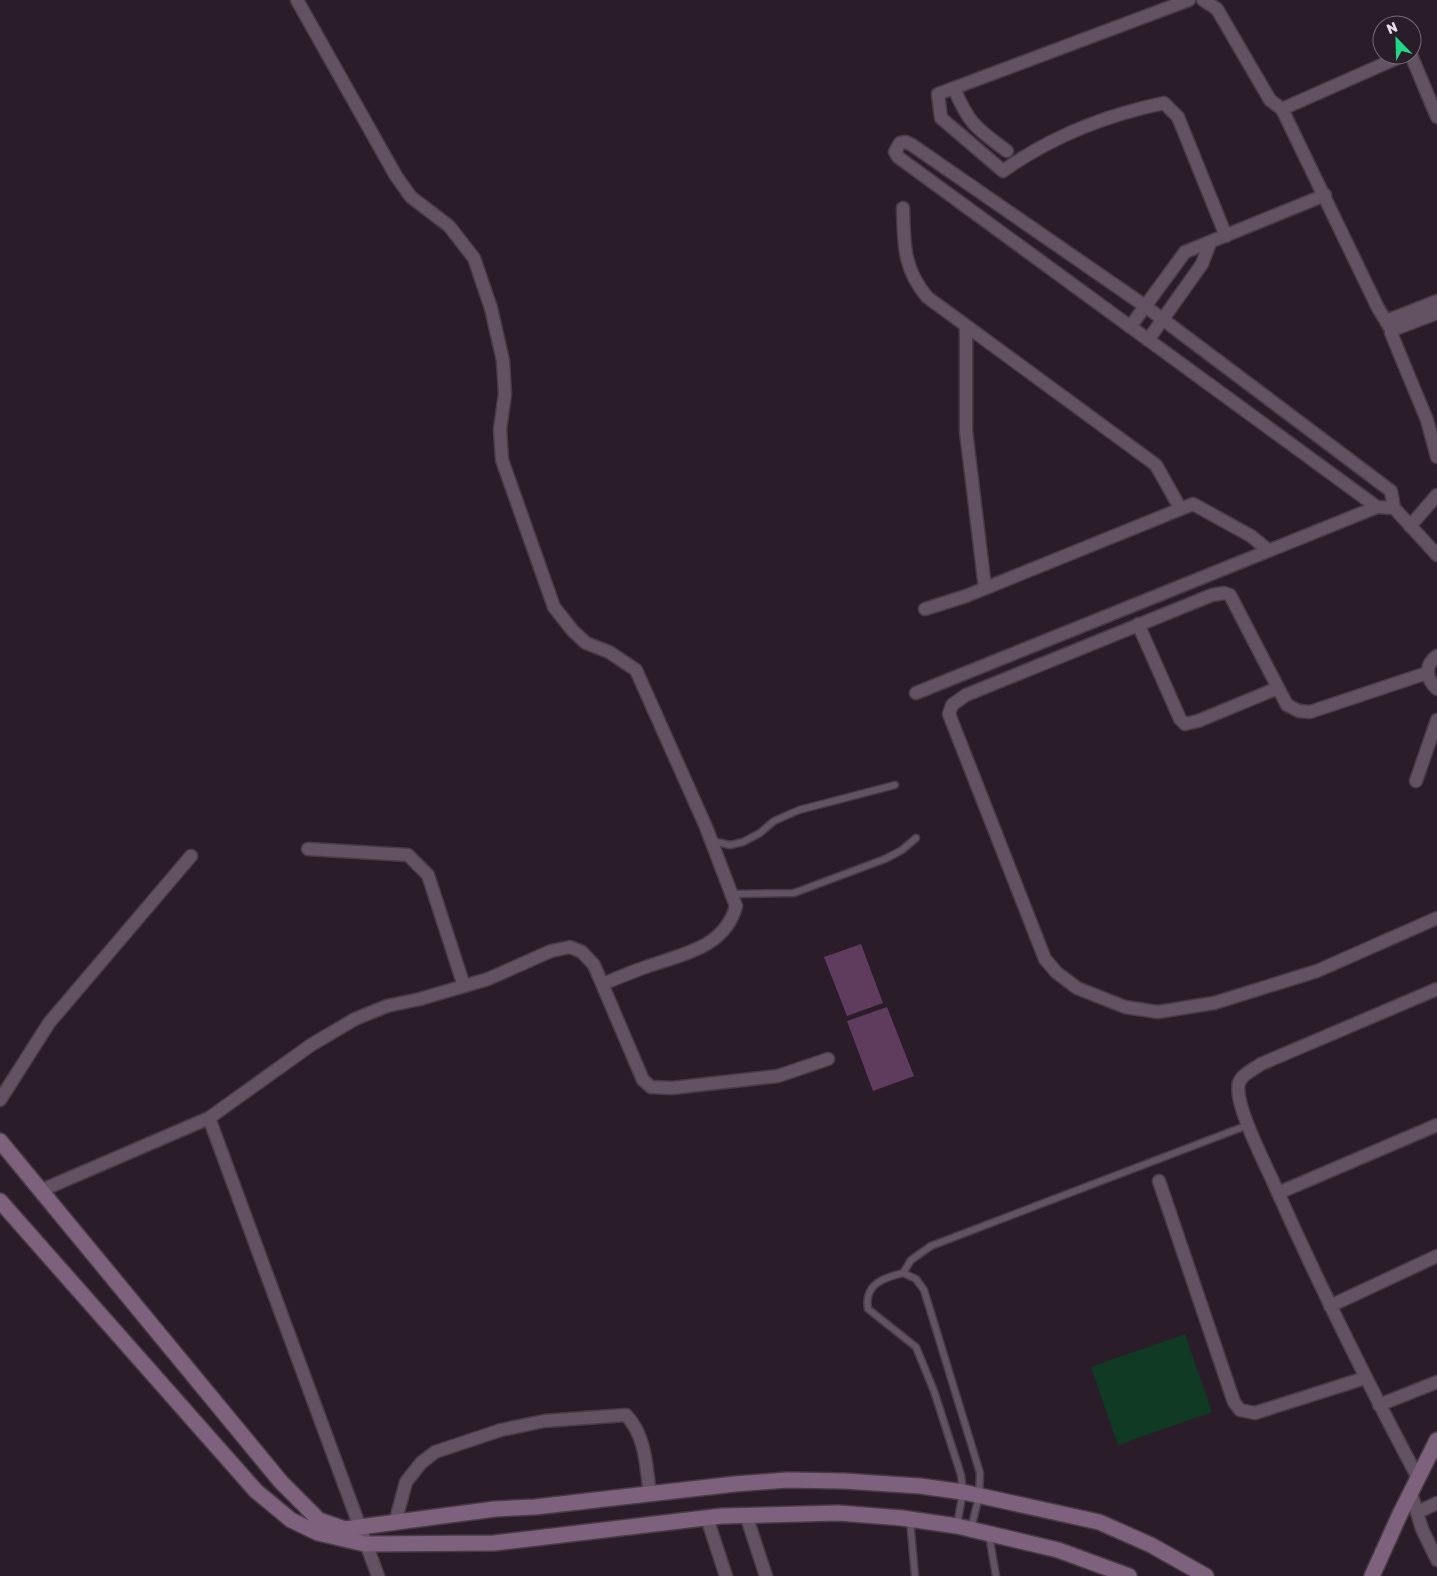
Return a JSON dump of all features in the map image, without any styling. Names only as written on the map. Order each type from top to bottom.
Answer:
[{"type":"street","points":[[297,0],[396,176],[410,197],[449,226],[474,258],[491,308],[503,361],[505,394],[500,429],[502,460],[554,607],[573,631],[586,643],[609,652],[636,670],[712,841],[736,906],[733,918],[724,931],[711,942],[682,956],[603,984]]},
{"type":"street","points":[[1189,0],[938,94],[941,118],[1003,171],[1032,150],[1096,120],[1164,102],[1178,117],[1226,236]]},
{"type":"street","points":[[1203,0],[1217,9],[1270,100],[1282,109],[1389,326],[1426,420],[1437,457]]},
{"type":"street","points":[[1282,109],[1381,65]]},
{"type":"street","points":[[1415,65],[1437,117]]},
{"type":"street","points":[[954,88],[963,109],[973,125],[1007,151]]},
{"type":"street","points":[[1376,507],[898,158],[895,152],[900,143],[906,142],[912,145],[1144,306],[1391,491],[1394,508],[1437,555]]},
{"type":"street","points":[[1130,327],[1185,252],[1325,195]]},
{"type":"street","points":[[903,208],[904,251],[915,283],[927,297],[1156,465],[1180,508]]},
{"type":"street","points":[[1148,340],[1202,264],[1210,243]]},
{"type":"street","points":[[1389,326],[1437,301]]},
{"type":"street","points":[[1389,326],[1437,313]]},
{"type":"street","points":[[966,326],[966,431],[985,588]]},
{"type":"street","points":[[1410,526],[1437,495]]},
{"type":"street","points":[[925,609],[985,588],[1193,504],[1251,536],[1268,550]]},
{"type":"street","points":[[916,693],[1376,507],[1394,508]]},
{"type":"street","points":[[1427,673],[1310,712],[1299,711],[1287,705],[1230,595],[1224,593],[1212,595],[1138,624],[966,695],[952,705],[949,714],[1045,959],[1056,972],[1077,988],[1124,1007],[1158,1012],[1214,1003],[1317,971],[1437,918]]},
{"type":"street","points":[[1138,624],[1180,719],[1185,724],[1198,721],[1278,688]]},
{"type":"street","points":[[1437,656],[1429,664],[1427,673],[1430,682],[1437,689]]},
{"type":"street","points":[[1416,781],[1437,720]]},
{"type":"street","points":[[308,849],[408,855],[418,863],[428,875],[464,986]]},
{"type":"street","points":[[0,1100],[49,1023],[191,856]]},
{"type":"street","points":[[42,1190],[209,1118],[311,1044],[355,1019],[386,1006],[420,999],[488,979],[551,951],[570,948],[582,952],[594,965],[643,1080],[651,1087],[672,1088],[778,1076],[828,1059]]},
{"type":"street","points":[[1418,1478],[1365,1378],[1330,1306],[1248,1126],[1238,1097],[1239,1082],[1246,1074],[1261,1064],[1437,989]]},
{"type":"street","points":[[209,1118],[378,1576]]},
{"type":"street","points":[[1278,1193],[1437,1124]]},
{"type":"street","points":[[0,1141],[281,1482],[319,1520],[345,1529],[361,1528],[495,1509],[535,1507],[787,1480],[920,1486],[962,1492],[1100,1522],[1151,1545],[1206,1576]]},
{"type":"street","points":[[1158,1181],[1231,1393],[1240,1410],[1255,1413],[1365,1378]]},
{"type":"street","points":[[0,1201],[256,1491],[291,1520],[318,1533],[365,1544],[494,1543],[707,1518],[746,1515],[839,1513],[910,1519],[964,1528],[1058,1550],[1129,1576]]},
{"type":"street","points":[[1330,1306],[1437,1256]]},
{"type":"street","points":[[1379,1405],[1437,1382]]},
{"type":"street","points":[[395,1523],[406,1482],[421,1463],[435,1452],[501,1430],[544,1420],[626,1415],[636,1426],[642,1440],[650,1494]]},
{"type":"street","points":[[1372,1576],[1437,1440]]},
{"type":"street","points":[[1411,1492],[1422,1529],[1437,1560]]},
{"type":"street","points":[[1418,1512],[1437,1503]]},
{"type":"street","points":[[746,1515],[766,1576]]},
{"type":"street","points":[[707,1518],[726,1576]]},
{"type":"lane","points":[[712,841],[730,845],[743,842],[760,833],[774,821],[799,810],[894,785]]},
{"type":"lane","points":[[732,894],[794,892],[884,859],[902,850],[916,838]]},
{"type":"lane","points":[[964,1528],[962,1492],[956,1458],[934,1391],[916,1347],[909,1339],[868,1309],[867,1300],[870,1289],[876,1282],[903,1273],[911,1260],[931,1246],[1248,1126]]},
{"type":"lane","points":[[903,1273],[916,1279],[924,1290],[980,1473],[979,1496],[964,1528]]},
{"type":"lane","points":[[910,1519],[915,1576]]},
{"type":"lane","points":[[989,1534],[996,1576]]},
{"type":"shaded area","points":[[861,944],[883,1003],[847,1016],[824,957]]},
{"type":"shaded area","points":[[887,1007],[914,1076],[873,1091],[847,1021]]},
{"type":"building","points":[[1185,1334],[1212,1412],[1118,1445],[1091,1367]]}]
